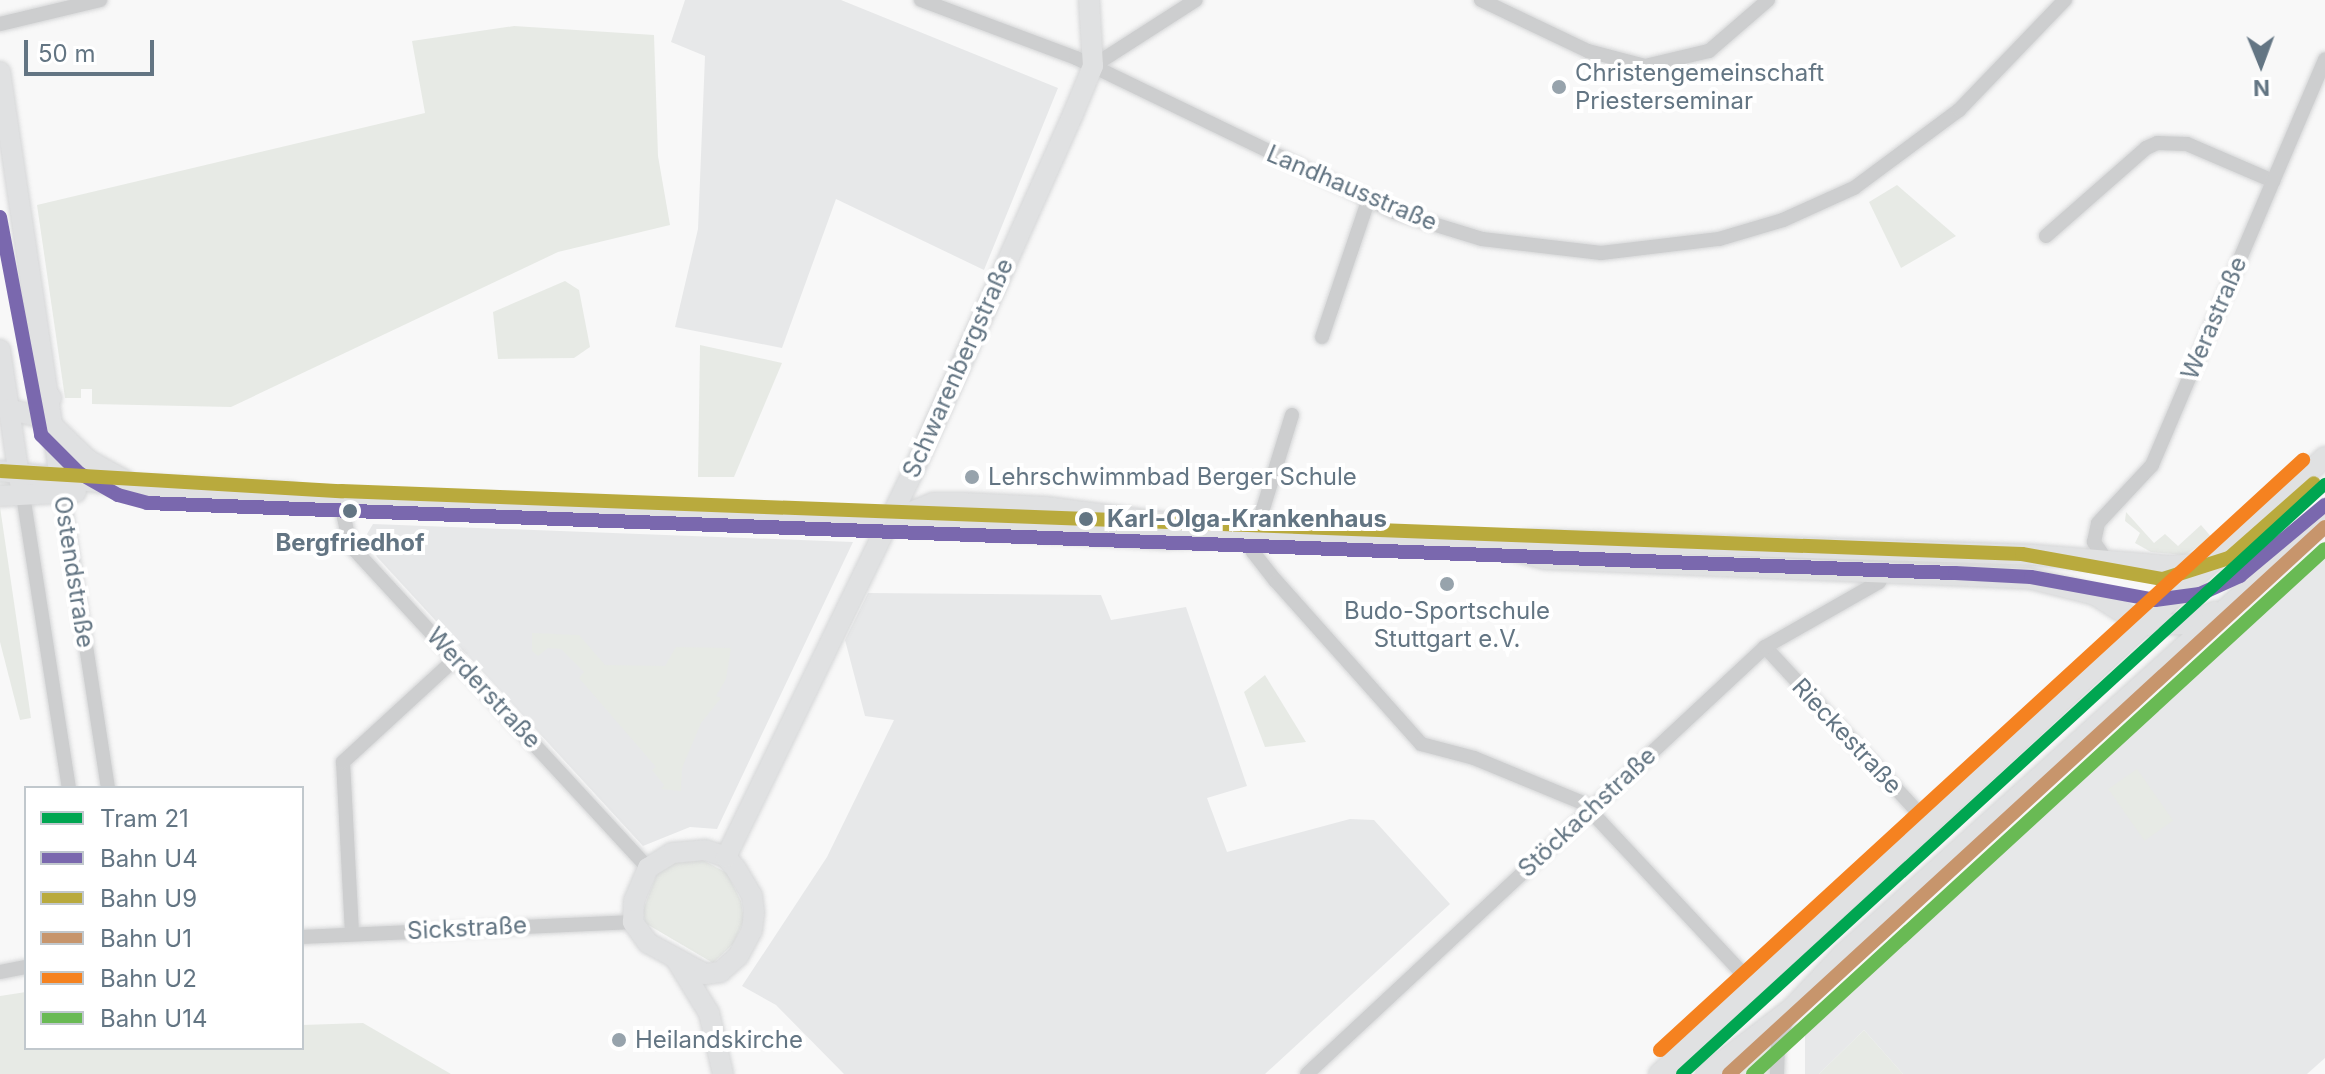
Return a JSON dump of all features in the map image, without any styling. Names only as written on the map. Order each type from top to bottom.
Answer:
[{"type":"street","points":[[0,24],[100,0]]},
{"type":"street","name":"Landhausstraße","points":[[921,0],[1093,66],[1368,201],[1482,239],[1558,250],[1636,252],[1752,231],[1820,204],[1887,167],[1997,75],[2065,0]]},
{"type":"street","name":"Schwarenbergstraße","points":[[726,857],[887,522],[1093,66],[1089,0]]},
{"type":"street","points":[[1093,66],[1196,0]]},
{"type":"street","points":[[1481,0],[1598,55],[1645,66],[1709,51],[1768,0]]},
{"type":"street","name":"Werastraße","points":[[2106,560],[2094,542],[2098,523],[2147,471],[2325,59]]},
{"type":"street","name":"Ostendstraße","points":[[0,72],[108,786]]},
{"type":"street","points":[[2307,102],[2325,100]]},
{"type":"street","points":[[2046,236],[2146,148],[2157,143],[2187,144],[2273,181]]},
{"type":"street","points":[[1322,337],[1368,201]]},
{"type":"street","name":"Ostendstraße","points":[[0,350],[8,409],[9,472],[23,495],[69,786]]},
{"type":"street","points":[[8,409],[37,416],[51,398]]},
{"type":"street","points":[[1292,415],[1253,538],[1253,552],[1276,581],[1421,744],[1474,758],[1574,797],[1590,808],[1755,987]]},
{"type":"street","points":[[55,428],[105,471],[149,487]]},
{"type":"street","points":[[1659,1074],[2325,457]]},
{"type":"street","points":[[9,472],[61,485],[291,504],[305,498]]},
{"type":"street","points":[[0,496],[23,495],[61,485],[149,487],[292,493],[305,498],[887,522],[1164,539],[1492,544],[1528,540],[2106,560],[2189,567],[2213,562]]},
{"type":"street","name":"Werderstraße","points":[[340,499],[350,545],[457,657],[648,868]]},
{"type":"street","points":[[1706,1074],[1792,1008],[1842,955],[2325,519]]},
{"type":"street","points":[[1492,544],[1545,559],[2063,584],[2095,595],[2143,625],[2187,624],[2228,606]]},
{"type":"street","points":[[1873,551],[1884,573]]},
{"type":"street","name":"Stöckachstraße","points":[[1307,1074],[1765,647],[1879,582],[1884,573]]},
{"type":"street","name":"Rieckestraße","points":[[1765,647],[1930,825]]},
{"type":"street","points":[[352,933],[343,762],[457,657]]},
{"type":"street","points":[[707,1007],[720,972],[748,941],[754,913],[746,883],[726,857],[686,850],[648,868],[634,901],[633,922],[648,943],[677,960],[705,974],[720,972]]},
{"type":"street","name":"Sickstraße","points":[[304,937],[633,922]]},
{"type":"street","points":[[677,960],[707,1007],[723,1074]]},
{"type":"street","points":[[0,972],[24,967]]},
{"type":"street","points":[[1777,1074],[1778,1042],[1792,1008]]},
{"type":"shaded area","points":[[685,0],[841,0],[1058,88],[984,270],[836,199],[782,348],[675,327],[698,229],[705,56],[671,42]]},
{"type":"shaded area","points":[[514,26],[654,35],[658,156],[670,225],[558,252],[231,407],[92,404],[92,389],[81,389],[81,398],[65,398],[37,205],[425,113],[412,41]]},
{"type":"shaded area","points":[[1897,185],[1956,236],[1901,268],[1869,202]]},
{"type":"shaded area","points":[[565,281],[579,290],[590,347],[574,358],[498,359],[493,312]]},
{"type":"shaded area","points":[[700,345],[782,363],[734,477],[698,477]]},
{"type":"shaded area","points":[[0,507],[31,718],[20,720],[0,642]]},
{"type":"shaded area","points":[[2126,512],[2154,543],[2165,534],[2178,546],[2201,525],[2213,539],[2184,555],[2151,552],[2135,543],[2140,533],[2125,521]]},
{"type":"shaded area","points":[[373,524],[853,542],[717,829],[690,827],[643,846],[377,557],[367,534]]},
{"type":"shaded area","points":[[2325,541],[2325,1058],[2307,1074],[1903,1074],[1864,1030],[1819,1074],[1805,1074],[1805,1020]]},
{"type":"shaded area","points":[[868,593],[1101,595],[1111,620],[1186,607],[1247,786],[1207,798],[1227,852],[1350,819],[1374,820],[1450,904],[1265,1074],[844,1074],[776,1005],[742,986],[827,857],[894,720],[865,716],[845,640]]},
{"type":"shaded area","points":[[532,633],[579,635],[605,665],[665,666],[676,647],[731,648],[726,679],[716,696],[721,698],[701,723],[682,768],[681,791],[661,789],[664,785],[652,770],[656,767],[579,678],[584,672],[561,649],[548,648],[538,656],[532,651]]},
{"type":"shaded area","points":[[1265,675],[1306,742],[1265,747],[1244,692]]},
{"type":"shaded area","points":[[2137,769],[2173,821],[2144,841],[2108,789]]},
{"type":"shaded area","points":[[699,858],[727,873],[741,901],[744,920],[733,944],[713,963],[645,923],[643,910],[658,871],[671,862]]},
{"type":"shaded area","points":[[24,992],[24,1050],[304,1050],[304,1025],[363,1023],[451,1074],[0,1074],[0,996]]},
{"type":"shaded area","points":[[1864,1030],[1903,1074],[1819,1074]]},
{"type":"shaded area","points":[[1771,1038],[1770,1074],[1730,1074]]},
{"type":"tram line","name":"21","points":[[1682,1074],[2325,484]]},
{"type":"rail line","name":"U4","points":[[0,217],[41,435],[79,473],[118,495],[147,503],[1955,573],[2031,577],[2155,600],[2200,594],[2240,576],[2325,505]]},
{"type":"rail line","name":"U2","points":[[1660,1050],[2303,460]]},
{"type":"rail line","name":"U9","points":[[1,471],[341,491],[2022,554],[2163,579],[2229,558],[2314,483]]},
{"type":"rail line","name":"U1","points":[[1729,1074],[2325,527]]},
{"type":"rail line","name":"U14","points":[[1753,1074],[2325,549]]},
{"type":"place","name":"Christengemeinschaft Priesterseminar","points":[[1559,87]]},
{"type":"place","name":"Lehrschwimmbad Berger Schule","points":[[972,477]]},
{"type":"place","name":"Bergfriedhof","points":[[350,511]]},
{"type":"place","name":"Karl-Olga-Krankenhaus","points":[[1086,519]]},
{"type":"place","name":"Budo-Sportschule Stuttgart e.V.","points":[[1447,584]]},
{"type":"place","name":"Heilandskirche","points":[[619,1040]]}]
